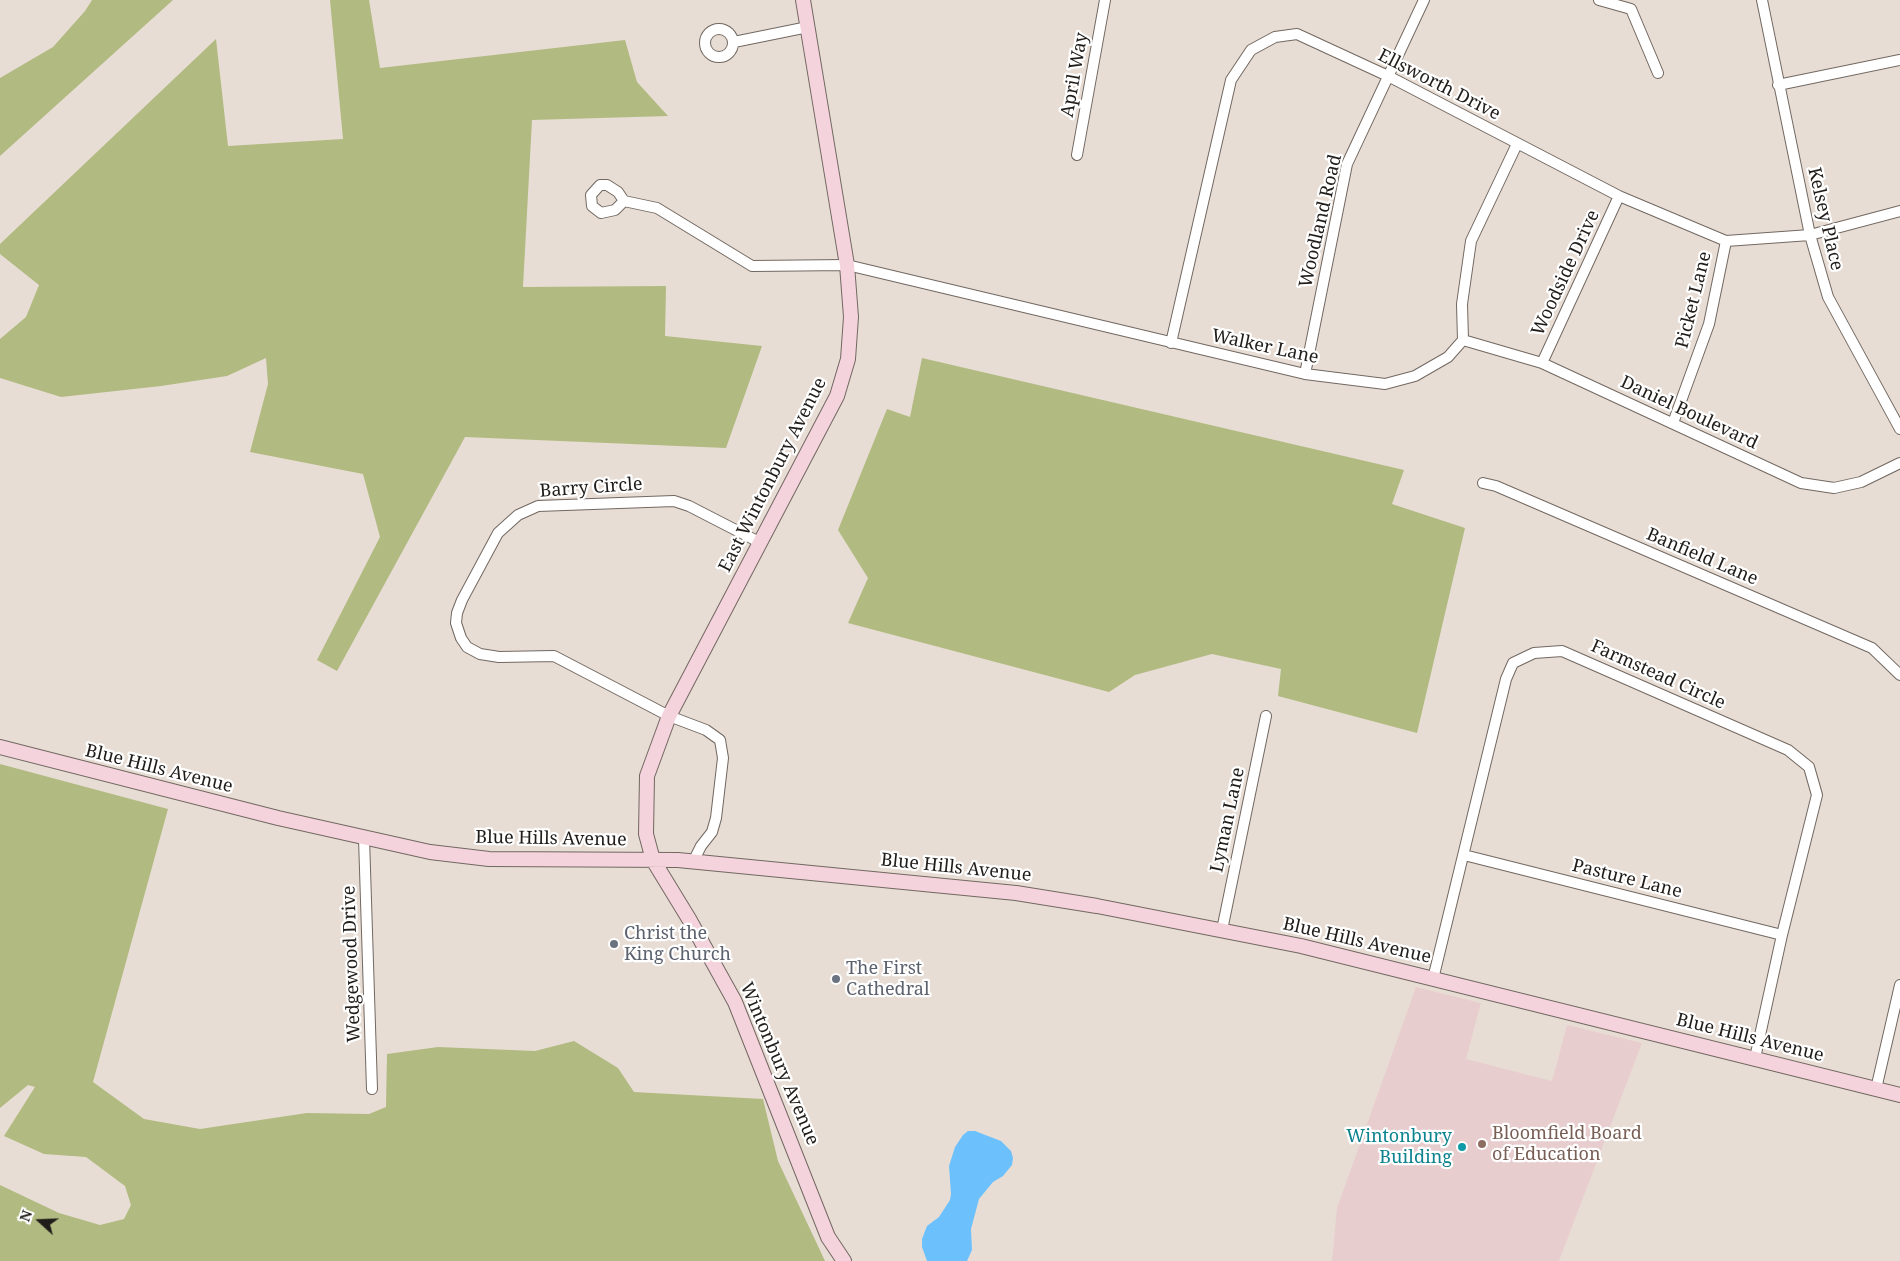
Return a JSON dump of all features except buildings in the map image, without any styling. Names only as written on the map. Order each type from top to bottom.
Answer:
[{"type":"main road","name":"East Wintonbury Avenue","points":[[653,860],[646,834],[647,776],[669,716],[837,396],[848,359],[851,317],[847,265],[803,0]]},
{"type":"main road","name":"Blue Hills Avenue","points":[[0,747],[364,838],[430,852],[489,859],[693,862],[1039,896],[1310,948],[1900,1095]]},
{"type":"main road","name":"Wintonbury Avenue","points":[[653,860],[694,926],[735,1002],[828,1237],[844,1261]]},
{"type":"street","name":"April Way","points":[[1077,156],[1105,0]]},
{"type":"street","name":"Woodland Road","points":[[1305,374],[1347,164],[1424,0]]},
{"type":"street","points":[[1599,0],[1631,9],[1658,73]]},
{"type":"street","name":"Kelsey Place","points":[[1762,0],[1810,235],[1828,297],[1900,429]]},
{"type":"street","points":[[734,42],[808,27]]},
{"type":"street","name":"Ellsworth Drive","points":[[1171,343],[1231,80],[1251,50],[1275,37],[1297,34],[1388,76],[1619,196],[1726,241],[1810,235],[1900,211]]},
{"type":"street","points":[[1778,85],[1900,60]]},
{"type":"street","points":[[1463,340],[1462,304],[1471,241],[1517,144]]},
{"type":"street","name":"Woodside Drive","points":[[1542,363],[1619,196]]},
{"type":"street","name":"Walker Lane","points":[[624,201],[657,208],[752,266],[847,265],[1305,374],[1385,384],[1415,376],[1440,362],[1448,357],[1463,340]]},
{"type":"street","name":"Picket Lane","points":[[1673,423],[1709,324],[1726,241]]},
{"type":"street","name":"Daniel Boulevard","points":[[1463,340],[1542,363],[1801,483],[1834,488],[1861,482],[1900,463]]},
{"type":"street","name":"Banfield Lane","points":[[1483,483],[1505,490],[1872,648],[1900,675]]},
{"type":"street","name":"Barry Circle","points":[[693,862],[701,846],[712,832],[716,818],[722,747],[720,740],[713,734],[669,716],[554,656],[492,657],[480,654],[465,645],[457,629],[458,608],[498,533],[513,519],[538,506],[663,500],[688,506],[761,543]]},
{"type":"street","name":"Farmstead Circle","points":[[1433,979],[1506,679],[1513,663],[1534,653],[1562,651],[1788,750],[1808,767],[1817,795],[1782,935],[1755,1058]]},
{"type":"street","name":"Lyman Lane","points":[[1222,930],[1266,716]]},
{"type":"street","name":"Wedgewood Drive","points":[[364,838],[372,1089]]},
{"type":"street","name":"Pasture Lane","points":[[1464,855],[1782,935]]},
{"type":"street","points":[[1876,1089],[1900,985]]},
{"type":"shaded area","name":"Bloomfield Board of Education","points":[[1416,987],[1481,1003],[1466,1059],[1552,1081],[1567,1025],[1642,1043],[1559,1261],[1332,1261],[1337,1208]]},
{"type":"green space","points":[[92,0],[173,0],[0,156],[0,78],[53,47],[85,11]]},
{"type":"green space","points":[[330,0],[369,0],[380,68],[625,40],[637,82],[668,116],[532,120],[523,287],[666,286],[665,336],[762,346],[726,448],[465,437],[337,671],[317,660],[380,537],[363,474],[250,452],[268,384],[266,358],[227,376],[161,386],[61,397],[0,378],[0,339],[26,317],[39,285],[0,254],[0,244],[216,39],[228,146],[343,139]]},
{"type":"green space","points":[[922,358],[1404,470],[1392,504],[1465,528],[1417,733],[1278,696],[1281,669],[1212,654],[1135,675],[1109,692],[848,623],[868,578],[838,530],[887,409],[910,417]]},
{"type":"green space","points":[[0,764],[168,809],[93,1082],[144,1119],[200,1129],[307,1113],[369,1114],[386,1107],[387,1054],[438,1047],[535,1051],[574,1041],[618,1068],[634,1092],[763,1099],[778,1161],[825,1261],[0,1261],[0,1185],[59,1213],[100,1225],[124,1219],[131,1205],[125,1186],[86,1157],[44,1154],[4,1136],[35,1087],[28,1085],[0,1108]]},
{"type":"water","points":[[968,1131],[975,1131],[1001,1141],[1011,1151],[1012,1165],[1003,1176],[993,1182],[979,1199],[971,1229],[972,1250],[967,1261],[927,1261],[922,1247],[922,1239],[927,1226],[939,1217],[950,1200],[949,1166],[955,1147]]},
{"type":"place","name":"Christ the King Church","points":[[614,944]]},
{"type":"place","name":"The First Cathedral","points":[[836,979]]},
{"type":"place","name":"Bloomfield Board of Education","points":[[1482,1144]]},
{"type":"place","name":"Wintonbury Building","points":[[1462,1147]]}]
